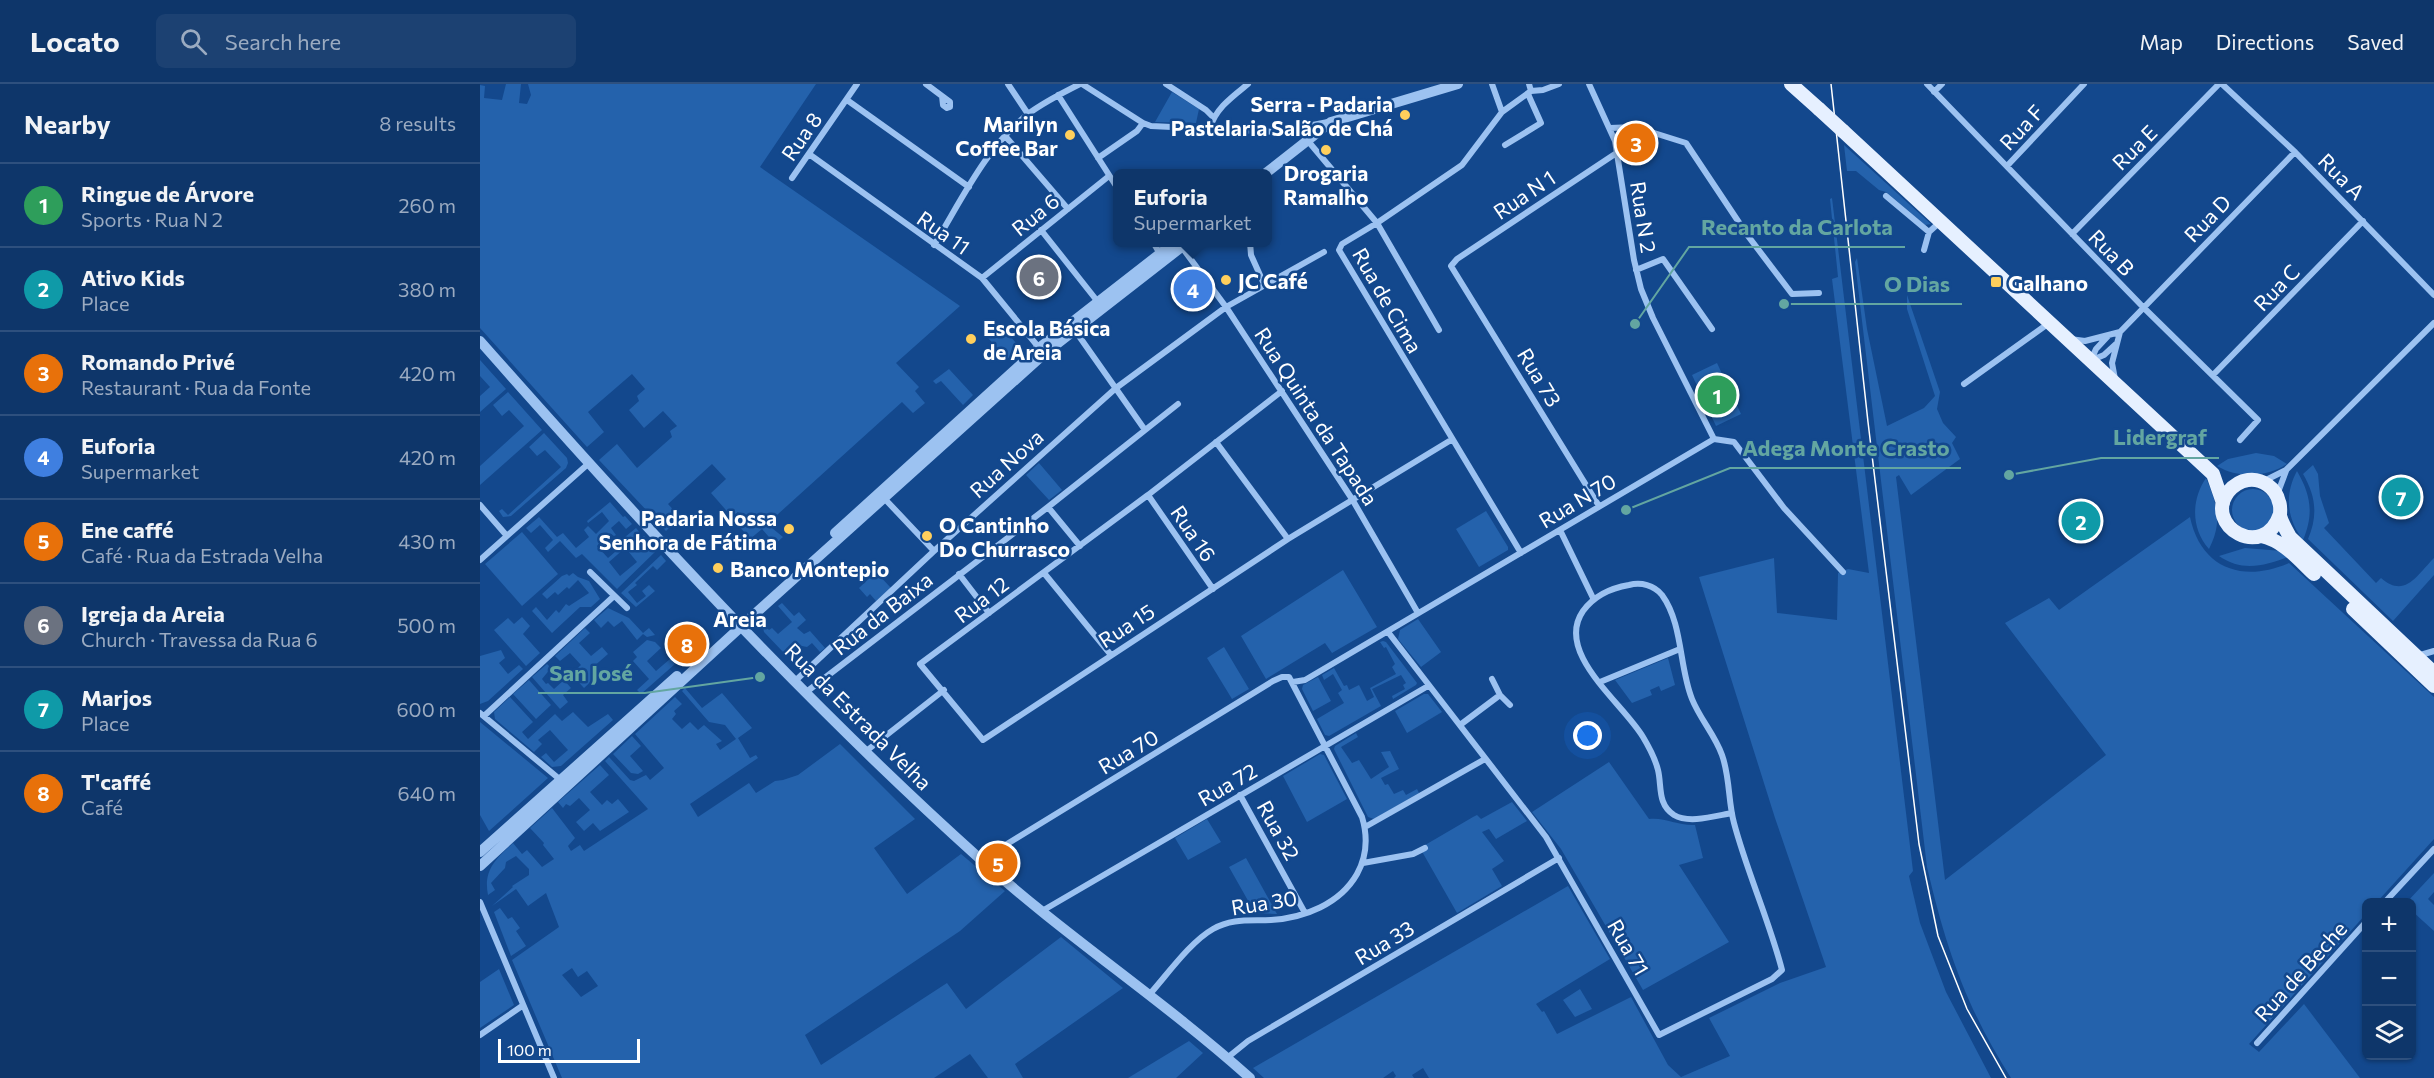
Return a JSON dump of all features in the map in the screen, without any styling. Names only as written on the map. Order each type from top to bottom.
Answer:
[{"type":"main road","points":[[1791,84],[2213,474],[2223,503],[2226,523],[2232,531],[2251,538],[2261,536],[2273,528],[2280,514]]},
{"type":"main road","points":[[2213,474],[2242,481],[2262,482],[2271,487],[2277,495],[2280,514],[2290,537],[2434,673]]},
{"type":"main road","points":[[2223,503],[2233,486],[2242,481]]},
{"type":"main road","points":[[2261,536],[2282,544],[2434,686]]},
{"type":"main road","points":[[2353,610],[2407,653],[2417,656]]},
{"type":"street","name":"Rua 8","points":[[792,178],[857,84]]},
{"type":"street","points":[[926,84],[951,105]]},
{"type":"street","points":[[1008,84],[1028,114]]},
{"type":"street","points":[[934,245],[969,187],[1006,137],[1028,114],[1081,84],[1151,126],[1277,132],[1331,122],[1458,84]]},
{"type":"street","points":[[1166,84],[1214,117]]},
{"type":"street","points":[[1210,128],[1220,108],[1248,84]]},
{"type":"street","points":[[1492,84],[1502,112]]},
{"type":"street","name":"Rua de Cima","points":[[1521,553],[1451,440],[1339,250],[1342,244],[1462,165],[1502,112],[1529,90],[1543,90],[1559,84]]},
{"type":"street","name":"Rua N 2","points":[[1589,84],[1610,128],[1618,152],[1636,270],[1653,318],[1714,440]]},
{"type":"street","name":"Rua B","points":[[1927,84],[2143,307],[2258,420],[2240,440]]},
{"type":"street","points":[[1934,92],[1942,84]]},
{"type":"street","name":"Rua F","points":[[2007,166],[2084,84]]},
{"type":"street","name":"Rua A","points":[[2220,84],[2295,152],[2434,295]]},
{"type":"street","name":"Rua E","points":[[2072,234],[2220,84]]},
{"type":"street","points":[[1505,145],[1541,123],[1529,90]]},
{"type":"street","points":[[1058,95],[1113,182]]},
{"type":"street","points":[[847,100],[969,187]]},
{"type":"street","points":[[1272,171],[1331,122]]},
{"type":"street","points":[[1098,158],[1137,131],[1143,123]]},
{"type":"street","points":[[1610,128],[1635,127],[1686,143],[1748,236],[1792,294],[1819,293]]},
{"type":"street","points":[[1006,137],[1068,209]]},
{"type":"street","points":[[1308,141],[1377,223],[1439,330]]},
{"type":"street","name":"Rua N 1","points":[[1451,266],[1457,259],[1618,152]]},
{"type":"street","name":"Rua D","points":[[2120,332],[2295,152]]},
{"type":"street","name":"Rua 11","points":[[809,154],[982,278],[1041,351]]},
{"type":"street","name":"Rua 6","points":[[982,278],[1109,176]]},
{"type":"street","points":[[1886,196],[1929,232]]},
{"type":"street","name":"Rua C","points":[[2213,375],[2363,221]]},
{"type":"street","points":[[1924,250],[1929,232],[1941,222]]},
{"type":"street","points":[[1041,230],[1098,302]]},
{"type":"street","points":[[1156,247],[1160,254]]},
{"type":"street","points":[[1072,327],[1098,302],[1160,254],[1175,247]]},
{"type":"street","points":[[480,866],[564,784],[1041,351],[1177,247]]},
{"type":"street","name":"Rua Quinta da Tapada","points":[[1183,247],[1226,306],[1352,499],[1418,613]]},
{"type":"street","points":[[1250,247],[1251,255],[1264,284]]},
{"type":"street","name":"Rua Nova","points":[[794,682],[934,551],[1116,388],[1226,306],[1324,252]]},
{"type":"street","points":[[1636,270],[1663,259],[1712,329]]},
{"type":"street","name":"Rua 73","points":[[1451,266],[1599,506]]},
{"type":"street","points":[[1964,384],[2050,322]]},
{"type":"street","points":[[2262,482],[2286,470],[2434,323]]},
{"type":"street","points":[[1072,327],[1145,430]]},
{"type":"street","points":[[2068,338],[2085,341],[2120,332],[2112,363],[2116,383]]},
{"type":"street","points":[[2091,360],[2096,349],[2109,335]]},
{"type":"street","name":"Rua da Estrada Velha","points":[[480,341],[588,464],[794,682],[865,752],[981,860],[1250,1078]]},
{"type":"street","points":[[2091,360],[2104,355],[2117,344]]},
{"type":"street","name":"Rua 12","points":[[983,740],[944,690],[920,664],[1148,495],[1282,391]]},
{"type":"street","name":"Rua da Baixa","points":[[805,693],[1178,404]]},
{"type":"street","name":"Rua 15","points":[[983,740],[1288,539],[1451,440]]},
{"type":"street","points":[[1714,440],[1734,442],[1784,508],[1843,572]]},
{"type":"street","name":"Rua N 70","points":[[1293,682],[1305,680],[1714,440]]},
{"type":"street","points":[[1216,442],[1288,539]]},
{"type":"street","points":[[480,560],[588,464]]},
{"type":"street","points":[[2277,495],[2286,470]]},
{"type":"street","name":"Rua 16","points":[[1148,495],[1213,589]]},
{"type":"street","points":[[882,496],[934,551]]},
{"type":"street","points":[[480,505],[507,536]]},
{"type":"street","points":[[1048,507],[1080,546]]},
{"type":"street","points":[[1560,530],[1593,598],[1580,615],[1575,639],[1585,661],[1638,729],[1649,748],[1659,774],[1660,796],[1666,809],[1676,816],[1686,818],[1732,813]]},
{"type":"street","points":[[590,572],[627,608]]},
{"type":"street","points":[[1044,573],[1111,655]]},
{"type":"street","points":[[959,574],[989,613]]},
{"type":"street","name":"Rua 71","points":[[1388,632],[1546,837],[1659,1035],[1772,979],[1782,970],[1732,813],[1722,756],[1692,699],[1672,614],[1657,590],[1650,586],[1630,584],[1593,598]]},
{"type":"street","points":[[564,784],[482,715],[614,596]]},
{"type":"street","points":[[1600,682],[1680,649]]},
{"type":"street","points":[[2417,656],[2434,651]]},
{"type":"street","name":"Rua 70","points":[[981,860],[1273,681],[1289,677],[1293,682]]},
{"type":"street","points":[[1492,679],[1500,695],[1510,705]]},
{"type":"street","points":[[1293,682],[1365,827],[1485,759]]},
{"type":"street","name":"Rua 72","points":[[1042,911],[1428,686]]},
{"type":"street","points":[[865,752],[944,690]]},
{"type":"street","points":[[1460,725],[1500,695]]},
{"type":"street","points":[[480,852],[564,784]]},
{"type":"street","name":"Rua 32","points":[[1240,795],[1305,913]]},
{"type":"street","name":"Rua 30","points":[[1149,995],[1212,930],[1236,920],[1270,920],[1305,913],[1344,893],[1363,863],[1365,827]]},
{"type":"street","points":[[1363,863],[1413,855],[1425,848]]},
{"type":"street","points":[[2390,898],[2434,849]]},
{"type":"street","name":"Rua 33","points":[[1227,1058],[1248,1041],[1559,858]]},
{"type":"street","points":[[480,902],[554,1078]]},
{"type":"street","name":"Rua de Beche","points":[[2257,1043],[2362,928]]},
{"type":"street","points":[[480,1035],[522,1006]]},
{"type":"shaded area","points":[[506,84],[521,84],[519,103],[527,104],[531,95],[528,84],[816,84],[760,167],[960,306],[896,363],[919,387],[915,391],[925,403],[913,413],[902,402],[767,524],[783,537],[775,544],[762,529],[750,539],[739,526],[745,520],[738,512],[732,517],[711,493],[726,479],[712,464],[668,504],[680,517],[666,531],[599,460],[617,444],[637,468],[672,437],[670,431],[677,426],[663,411],[644,428],[629,410],[639,401],[637,396],[645,389],[632,374],[588,412],[604,432],[587,447],[480,328],[480,85],[485,86],[484,98],[502,100]]},
{"type":"shaded area","points":[[1172,92],[1199,109],[1196,123],[1155,122]]},
{"type":"shaded area","points":[[1844,145],[1931,224],[1925,225],[1886,192],[1879,190],[1856,171],[1847,171]]},
{"type":"shaded area","points":[[1832,198],[1913,871],[1909,876],[1920,923],[1946,992],[1991,1078],[1429,1078],[1423,1068],[1412,1075],[1414,1078],[1394,1078],[1396,1076],[1393,1071],[1383,1078],[1264,1078],[1253,1068],[1568,886],[1610,959],[1536,1004],[1542,1012],[1544,1011],[1557,1034],[1631,997],[1668,1065],[1681,1077],[1730,1056],[1709,1018],[1780,983],[1826,967],[1775,818],[1699,577],[1774,558],[1777,613],[1837,620],[1838,573],[1848,569],[1869,573],[1832,279],[1838,277],[1830,199]]},
{"type":"shaded area","points":[[1857,258],[1867,329],[1887,426],[1924,408],[1935,396],[1907,309],[1907,295],[1940,392],[1937,409],[1943,423],[1956,437],[1952,443],[1960,459],[1911,495],[1899,475],[1896,477],[1945,880],[2106,755],[2005,623],[2049,598],[2059,610],[2190,517],[2204,549],[2214,560],[2226,567],[2256,572],[2289,563],[2434,697],[2434,839],[2381,898],[2362,898],[2362,918],[2249,1044],[2259,1052],[2304,1004],[2360,1078],[2011,1078],[1995,1052],[1959,976],[1927,867],[1855,262]]},
{"type":"shaded area","points":[[1002,326],[1020,348],[1007,359],[988,338]]},
{"type":"shaded area","points":[[480,360],[506,389],[480,412],[480,396],[490,387],[480,376]]},
{"type":"shaded area","points":[[1717,363],[1741,414],[1716,426],[1692,375]]},
{"type":"shaded area","points":[[949,369],[973,395],[963,405],[941,381],[936,384],[933,381]]},
{"type":"shaded area","points":[[508,392],[542,430],[480,485],[480,466],[524,426],[509,410],[502,416],[493,405]]},
{"type":"shaded area","points":[[544,433],[567,458],[566,468],[511,516],[503,517],[499,511],[502,509],[508,515],[561,467],[545,450],[537,456],[529,447]]},
{"type":"shaded area","points":[[2256,453],[2274,456],[2287,464],[2271,472],[2253,475],[2234,473],[2217,466],[2228,459]]},
{"type":"shaded area","points":[[1039,463],[1062,490],[1049,500],[1026,475]]},
{"type":"shaded area","points":[[2313,465],[2318,474],[2320,496],[2329,523],[2324,528],[2376,583],[2381,578],[2389,584],[2404,585],[2416,577],[2434,558],[2434,575],[2393,621],[2308,539],[2313,522],[2314,506],[2311,490],[2303,474]]},
{"type":"shaded area","points":[[2297,471],[2308,497],[2310,513],[2303,540],[2293,524],[2289,507],[2290,489]]},
{"type":"shaded area","points":[[2206,478],[2217,513],[2216,530],[2209,549],[2199,533],[2195,514],[2198,496]]},
{"type":"shaded area","points":[[2253,489],[2268,495],[2274,510],[2268,525],[2253,531],[2238,525],[2232,510],[2238,495]]},
{"type":"shaded area","points":[[610,502],[632,524],[626,529],[619,521],[611,528],[616,535],[611,534],[597,546],[608,558],[622,546],[619,542],[636,528],[641,534],[609,562],[620,576],[637,562],[628,551],[644,536],[657,550],[617,589],[582,554],[576,558],[560,541],[548,552],[545,548],[553,540],[540,525],[531,533],[526,528],[539,517],[557,537],[563,533],[576,548],[589,537],[584,530],[588,526],[596,534],[609,521],[602,512],[588,523],[587,521]]},
{"type":"shaded area","points":[[1486,511],[1508,550],[1479,567],[1456,529]]},
{"type":"shaded area","points":[[522,532],[558,574],[522,606],[485,564]]},
{"type":"shaded area","points":[[2245,548],[2282,551],[2288,557],[2262,565],[2245,566],[2219,556]]},
{"type":"shaded area","points":[[661,555],[666,561],[657,570],[653,566],[628,592],[637,603],[646,596],[642,591],[649,585],[655,591],[636,607],[621,593]]},
{"type":"shaded area","points":[[1343,570],[1377,627],[1332,653],[1325,643],[1266,679],[1241,636]]},
{"type":"shaded area","points":[[876,572],[891,588],[876,601],[870,594],[867,597],[859,588]]},
{"type":"shaded area","points":[[573,573],[589,581],[600,599],[591,607],[580,607],[552,633],[532,611],[536,607],[547,620],[556,610],[559,613],[566,604],[569,606],[589,593],[578,580],[558,595],[555,592],[547,599],[542,594],[562,576],[567,574],[569,576]]},
{"type":"shaded area","points":[[782,603],[794,616],[799,612],[806,620],[797,628],[804,634],[810,631],[825,648],[820,652],[812,643],[807,647],[797,645],[784,653],[764,632],[762,623],[769,630],[772,628],[778,634],[792,622],[778,606]]},
{"type":"shaded area","points":[[608,608],[629,618],[643,633],[649,628],[655,635],[647,637],[643,634],[637,640],[622,621],[614,627],[608,621],[601,628],[594,620]]},
{"type":"shaded area","points":[[522,617],[530,626],[523,634],[540,653],[526,666],[494,630],[508,618],[514,624]]},
{"type":"shaded area","points":[[1418,619],[1441,652],[1421,667],[1398,639],[1400,630]]},
{"type":"shaded area","points":[[585,628],[590,633],[579,643],[591,656],[602,647],[608,654],[592,668],[598,675],[584,688],[571,674],[581,665],[570,653],[560,661],[555,656]]},
{"type":"shaded area","points":[[647,640],[655,642],[661,648],[647,661],[656,671],[670,659],[675,664],[641,694],[637,690],[649,679],[633,661],[637,657],[633,652]]},
{"type":"shaded area","points":[[1383,641],[1417,683],[1416,685],[1393,699],[1392,696],[1405,689],[1403,685],[1406,683],[1401,675],[1372,689],[1381,706],[1329,736],[1325,735],[1317,719],[1344,703],[1338,693],[1342,690],[1333,674],[1324,680],[1322,675],[1334,668],[1344,686],[1347,685],[1349,690],[1359,685],[1367,701],[1374,697],[1370,688],[1396,674],[1392,667],[1395,664],[1386,647],[1384,648],[1380,642]]},
{"type":"shaded area","points":[[1224,647],[1249,689],[1232,699],[1207,658]]},
{"type":"shaded area","points":[[501,650],[505,658],[499,663],[508,674],[519,665],[523,669],[488,701],[480,704],[480,656]]},
{"type":"shaded area","points":[[1668,658],[1675,685],[1661,691],[1659,686],[1650,690],[1652,695],[1632,703],[1615,680]]},
{"type":"shaded area","points":[[547,664],[551,668],[542,679],[546,684],[548,683],[554,689],[564,680],[571,688],[563,695],[568,702],[560,709],[532,677]]},
{"type":"shaded area","points":[[1318,677],[1331,701],[1313,711],[1302,689],[1303,685]]},
{"type":"shaded area","points":[[529,680],[551,705],[536,719],[513,694]]},
{"type":"shaded area","points":[[685,688],[702,708],[722,693],[752,728],[738,738],[750,758],[756,755],[758,758],[690,804],[698,817],[749,783],[756,793],[775,781],[798,775],[840,744],[915,819],[874,848],[907,894],[961,854],[1005,891],[960,931],[805,1035],[821,1065],[947,983],[966,1009],[1061,937],[1123,988],[1015,1064],[1023,1078],[988,1078],[970,1054],[934,1078],[562,1078],[512,960],[559,927],[546,893],[528,906],[516,889],[492,906],[512,886],[529,875],[529,869],[516,856],[506,862],[505,868],[491,883],[495,890],[488,895],[489,872],[496,860],[513,843],[522,854],[527,850],[542,867],[554,859],[543,845],[544,843],[530,828],[552,808],[575,838],[568,846],[571,851],[580,845],[584,851],[648,809],[605,761],[609,757],[630,780],[634,781],[646,775],[650,780],[664,768],[635,734],[675,697],[682,704],[674,711],[676,714],[672,719],[682,729],[690,722],[698,730],[704,725],[722,741],[716,744],[720,750],[736,739],[725,725],[709,722],[682,691]],"holes":[[[572,968],[578,977],[587,971],[598,986],[581,997],[562,975]]]},
{"type":"shaded area","points":[[1424,694],[1428,694],[1442,712],[1407,733],[1395,711]]},
{"type":"shaded area","points":[[510,697],[533,722],[522,732],[528,739],[555,714],[562,721],[573,712],[588,727],[608,714],[613,720],[561,766],[552,767],[541,757],[546,753],[554,762],[568,750],[550,730],[538,740],[542,744],[534,752],[495,719],[494,712]]},
{"type":"shaded area","points":[[480,722],[548,778],[489,831],[480,815]]},
{"type":"shaded area","points":[[1356,733],[1358,737],[1341,747],[1352,763],[1359,760],[1371,779],[1389,767],[1381,752],[1390,751],[1399,769],[1381,778],[1385,785],[1388,784],[1394,794],[1403,790],[1406,795],[1417,789],[1419,793],[1374,819],[1368,817],[1334,749],[1335,746]]},
{"type":"shaded area","points":[[632,736],[641,746],[630,756],[643,771],[638,774],[631,773],[613,754]]},
{"type":"shaded area","points":[[1320,754],[1324,755],[1347,799],[1307,822],[1283,776]]},
{"type":"shaded area","points":[[1609,762],[1649,819],[1695,825],[1703,858],[1679,865],[1729,942],[1643,990],[1561,849],[1532,812]]},
{"type":"shaded area","points":[[600,765],[609,775],[590,792],[602,805],[607,800],[612,804],[618,799],[629,812],[600,831],[593,823],[584,831],[576,822],[590,810],[579,798],[570,806],[566,804],[563,808],[558,802]]},
{"type":"shaded area","points":[[1512,802],[1527,821],[1496,839],[1489,829],[1482,832],[1504,861],[1492,869],[1502,886],[1457,913],[1420,848],[1477,815],[1481,819]]},
{"type":"shaded area","points":[[1207,819],[1221,842],[1188,860],[1175,838]]},
{"type":"shaded area","points":[[1246,858],[1277,914],[1255,913],[1229,867]]},
{"type":"shaded area","points":[[2434,873],[2434,892],[2428,899],[2434,905],[2434,931],[2416,915],[2416,898],[2411,898]]},
{"type":"shaded area","points":[[500,908],[508,919],[512,917],[520,928],[516,931],[526,946],[511,956],[494,912]]},
{"type":"shaded area","points":[[499,969],[514,1005],[480,1028],[480,982]]},
{"type":"shaded area","points":[[1580,989],[1592,1009],[1575,1017],[1563,1000]]},
{"type":"shaded area","points":[[1189,1041],[1203,1053],[1176,1078],[1128,1078]]},
{"type":"tram line","points":[[1831,84],[1868,422],[1919,844],[1938,936],[1967,1009],[2006,1078]]},
{"type":"place","name":"Serra - Padaria Pastelaria Salão de Chá","points":[[1405,115]]},
{"type":"place","name":"Marilyn Coffee Bar","points":[[1070,135]]},
{"type":"place","name":"Romando Privé","points":[[1636,143]]},
{"type":"place","name":"Drogaria Ramalho","points":[[1326,150]]},
{"type":"place","name":"Igreja da Areia","points":[[1039,277]]},
{"type":"place","name":"JC Café","points":[[1226,280]]},
{"type":"place","name":"Galhano","points":[[1996,282]]},
{"type":"place","name":"Euforia","points":[[1193,289]]},
{"type":"place","name":"O Dias","points":[[1784,304]]},
{"type":"place","name":"Recanto da Carlota","points":[[1635,324]]},
{"type":"place","name":"Escola Básica de Areia","points":[[971,339]]},
{"type":"place","name":"Ringue de Árvore","points":[[1717,395]]},
{"type":"place","name":"Lidergraf","points":[[2009,475]]},
{"type":"place","name":"Marjos","points":[[2401,497]]},
{"type":"place","name":"Adega Monte Crasto","points":[[1626,510]]},
{"type":"place","name":"Ativo Kids","points":[[2081,521]]},
{"type":"place","name":"Padaria Nossa Senhora de Fátima","points":[[789,529]]},
{"type":"place","name":"O Cantinho Do Churrasco","points":[[927,536]]},
{"type":"place","name":"Banco Montepio","points":[[718,568]]},
{"type":"place","name":"T'caffé","points":[[687,644]]},
{"type":"place","name":"San José","points":[[760,677]]},
{"type":"place","name":"Ene caffé","points":[[998,863]]},
{"type":"district","name":"Areia","points":[[740,618]]}]
